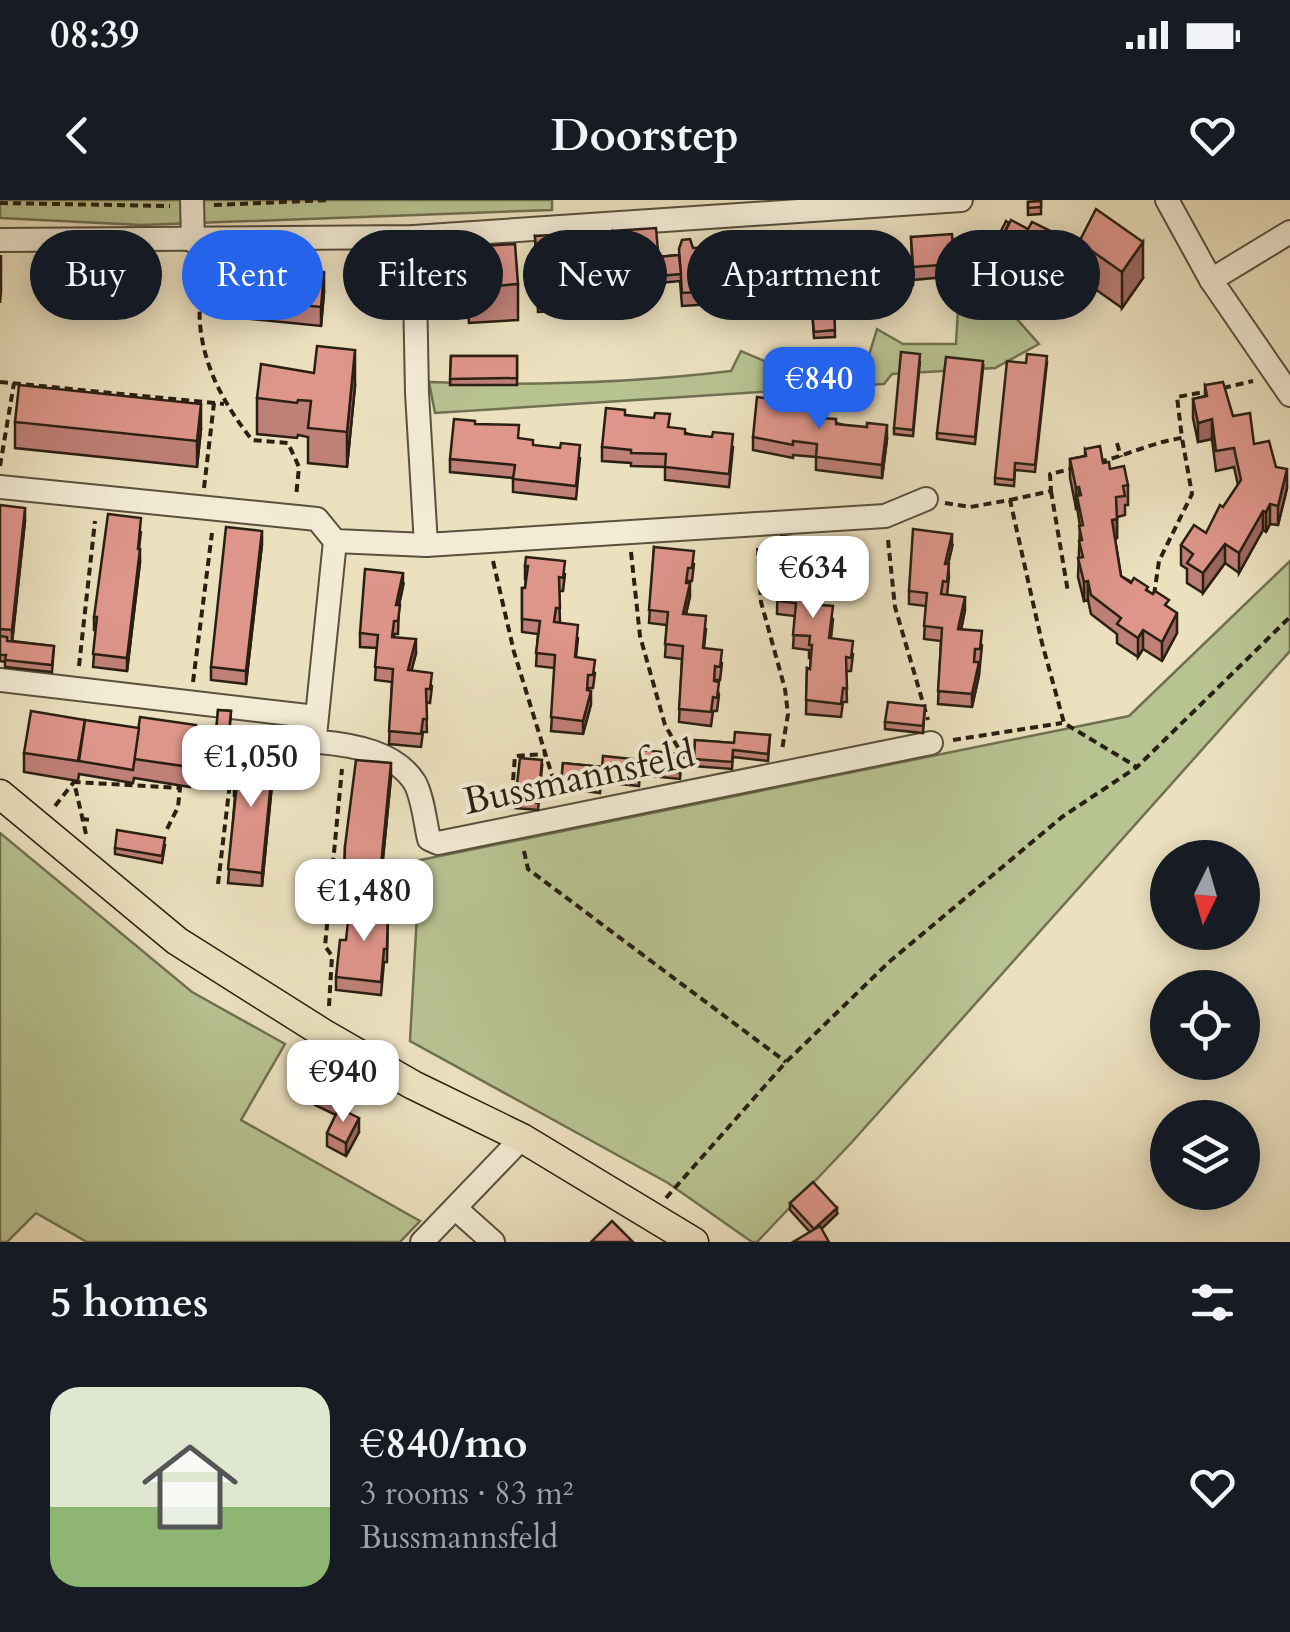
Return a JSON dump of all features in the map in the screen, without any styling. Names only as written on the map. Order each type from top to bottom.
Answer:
[{"type":"main road","points":[[0,794],[177,941],[326,1035],[413,1085],[522,1138],[694,1242]]},
{"type":"street","points":[[503,231],[961,200]]},
{"type":"street","points":[[1166,200],[1211,280],[1282,386]]},
{"type":"street","points":[[192,203],[198,230]]},
{"type":"street","points":[[1211,280],[1290,232]]},
{"type":"street","points":[[0,240],[182,241]]},
{"type":"street","points":[[416,320],[426,545]]},
{"type":"street","points":[[0,487],[317,519],[335,541],[316,717],[0,680]]},
{"type":"street","points":[[335,541],[426,545],[886,516],[926,500]]},
{"type":"street","name":"Bussmannsfeld","points":[[316,717],[315,736],[320,742],[376,752],[408,775],[416,784],[429,839],[438,843],[932,743]]},
{"type":"street","points":[[422,1242],[522,1138]]},
{"type":"street","points":[[455,1208],[492,1242]]},
{"type":"path","points":[[0,203],[330,200]]},
{"type":"path","points":[[200,320],[213,378],[224,404],[252,440],[288,443],[298,466],[294,517]]},
{"type":"path","points":[[0,382],[224,404]]},
{"type":"path","points":[[0,466],[14,383]]},
{"type":"path","points":[[1153,604],[1159,562],[1192,494],[1177,397],[1282,386]]},
{"type":"path","points":[[191,702],[214,403]]},
{"type":"path","points":[[1068,592],[1050,474],[1135,454],[1152,442],[1182,438]]},
{"type":"path","points":[[1117,442],[1120,457]]},
{"type":"path","points":[[926,500],[970,507],[1050,491]]},
{"type":"path","points":[[77,690],[98,497]]},
{"type":"path","points":[[1010,500],[1064,723]]},
{"type":"path","points":[[886,516],[895,607],[932,743],[1064,723],[1137,767]]},
{"type":"path","points":[[756,524],[761,602],[788,714],[778,774]]},
{"type":"path","points":[[629,532],[640,636],[665,726],[684,758],[684,792]]},
{"type":"path","points":[[489,542],[514,652],[564,818]]},
{"type":"path","points":[[650,1215],[786,1062],[889,962],[1047,829],[1137,767],[1290,617]]},
{"type":"path","points":[[218,884],[239,707]]},
{"type":"path","points":[[326,1035],[332,956],[325,946],[344,744]]},
{"type":"path","points":[[545,754],[515,756],[514,829],[528,869],[786,1062]]},
{"type":"path","points":[[72,854],[88,832],[80,819],[74,782]]},
{"type":"path","points":[[39,827],[74,782]]},
{"type":"path","points":[[74,782],[180,788],[178,807],[166,831]]},
{"type":"path","points":[[80,819],[92,820]]},
{"type":"green space","points":[[0,200],[552,200],[552,210],[141,225],[0,218]]},
{"type":"green space","points":[[957,320],[1018,320],[1039,344],[995,368],[892,374],[884,384],[435,413],[429,382],[581,382],[693,375],[731,371],[741,351],[776,366],[796,349],[832,359],[869,355],[877,329],[903,344],[956,344]]},
{"type":"green space","points":[[1290,561],[1290,651],[852,1142],[757,1242],[668,1183],[410,1041],[420,860],[1129,716]]},
{"type":"green space","points":[[0,833],[192,992],[285,1044],[241,1120],[420,1221],[400,1242],[87,1242],[36,1213],[7,1242],[0,1242]]},
{"type":"building","points":[[1041,201],[1041,207],[1028,208],[1028,202]]},
{"type":"building","points":[[1096,209],[1143,242],[1122,272],[1100,257],[1100,230],[1085,230]]},
{"type":"building","points":[[1011,220],[1028,229],[1032,222],[1048,230],[1006,230]]},
{"type":"building","points":[[935,235],[935,265],[915,267],[915,237]]},
{"type":"building","points":[[687,239],[687,293],[682,293],[679,249],[682,240]]},
{"type":"building","points":[[515,244],[518,284],[503,285],[503,245]]},
{"type":"building","points":[[679,255],[681,274],[667,275],[667,256]]},
{"type":"building","points":[[813,320],[835,320],[835,330],[814,332]]},
{"type":"building","points":[[317,346],[355,350],[347,432],[308,428],[311,401],[257,398],[261,364],[314,373]]},
{"type":"building","points":[[901,352],[920,354],[913,430],[894,428]]},
{"type":"building","points":[[1027,354],[1047,356],[1035,465],[1015,463],[1014,480],[995,478],[1007,361],[1026,363]]},
{"type":"building","points":[[451,356],[517,356],[517,378],[450,379]]},
{"type":"building","points":[[946,357],[983,361],[975,437],[937,433]]},
{"type":"building","points":[[1223,382],[1233,416],[1250,413],[1254,444],[1269,441],[1276,467],[1287,469],[1278,506],[1270,504],[1263,511],[1239,553],[1225,544],[1203,573],[1187,563],[1193,554],[1181,545],[1194,525],[1206,533],[1220,505],[1223,507],[1241,480],[1234,448],[1216,451],[1212,419],[1198,423],[1193,399],[1207,396],[1205,385]]},
{"type":"building","points":[[19,385],[201,404],[197,441],[15,422]]},
{"type":"building","points":[[757,397],[777,400],[776,404],[822,405],[820,418],[836,419],[836,424],[887,425],[882,465],[816,457],[817,444],[793,441],[793,445],[753,437]]},
{"type":"building","points":[[606,408],[654,418],[655,413],[670,414],[668,427],[685,429],[685,434],[733,434],[729,474],[665,467],[666,454],[602,447]]},
{"type":"building","points":[[454,419],[475,424],[519,425],[518,438],[533,440],[533,445],[580,445],[576,486],[513,479],[515,465],[450,459]]},
{"type":"building","points":[[1100,446],[1103,463],[1109,462],[1110,469],[1124,466],[1128,485],[1123,486],[1125,496],[1116,497],[1117,519],[1112,520],[1121,576],[1131,583],[1134,578],[1148,587],[1146,590],[1169,600],[1165,605],[1177,613],[1162,642],[1143,630],[1138,638],[1117,624],[1121,618],[1091,595],[1088,581],[1084,582],[1078,558],[1083,557],[1079,526],[1083,525],[1077,496],[1081,495],[1070,459],[1086,456],[1085,449]]},
{"type":"building","points":[[0,505],[25,508],[12,630],[0,629]]},
{"type":"building","points":[[108,514],[141,518],[127,658],[93,654]]},
{"type":"building","points":[[226,527],[262,531],[246,671],[211,667]]},
{"type":"building","points":[[913,529],[952,534],[945,564],[949,564],[947,582],[943,581],[941,594],[965,597],[958,629],[982,631],[980,649],[975,649],[974,662],[979,662],[972,694],[938,691],[942,628],[924,626],[927,593],[909,591]]},
{"type":"building","points":[[781,536],[820,540],[809,604],[833,606],[829,638],[853,641],[851,658],[846,657],[847,689],[843,688],[841,704],[806,700],[812,645],[810,636],[793,635],[796,603],[777,601]]},
{"type":"building","points":[[654,547],[694,551],[683,614],[706,616],[703,648],[722,650],[720,667],[715,666],[714,681],[719,682],[711,712],[679,709],[683,646],[665,644],[668,612],[649,610]]},
{"type":"building","points":[[526,557],[565,561],[563,578],[559,577],[560,608],[556,608],[554,622],[578,625],[575,657],[595,660],[593,675],[588,675],[587,690],[591,691],[583,721],[551,717],[555,655],[536,653],[540,621],[522,619]]},
{"type":"building","points":[[365,569],[403,573],[396,605],[400,605],[398,621],[394,621],[392,637],[416,639],[408,670],[432,673],[430,689],[426,689],[427,719],[423,719],[421,734],[389,731],[393,669],[375,667],[378,635],[360,633]]},
{"type":"building","points":[[0,636],[7,637],[7,641],[54,646],[52,665],[5,660],[6,655],[0,655]]},
{"type":"building","points":[[888,702],[925,706],[923,726],[885,722]]},
{"type":"building","points":[[218,710],[231,711],[229,732],[216,731]]},
{"type":"building","points":[[31,711],[85,720],[78,761],[24,753]]},
{"type":"building","points":[[140,717],[196,725],[190,767],[134,759]]},
{"type":"building","points":[[85,720],[139,728],[133,770],[79,761]]},
{"type":"building","points":[[735,732],[770,735],[768,754],[733,750],[732,762],[694,759],[695,740],[734,743]]},
{"type":"building","points":[[240,748],[274,751],[262,873],[228,869]]},
{"type":"building","points":[[642,750],[682,754],[680,773],[640,768],[639,779],[601,775],[600,786],[561,782],[563,763],[602,767],[603,756],[641,760]]},
{"type":"building","points":[[520,758],[542,760],[538,803],[515,801]]},
{"type":"building","points":[[356,760],[391,763],[379,886],[344,882]]},
{"type":"building","points":[[117,830],[165,838],[162,856],[115,848]]},
{"type":"building","points":[[350,903],[388,907],[381,982],[336,977]]},
{"type":"building","points":[[323,1047],[359,1065],[340,1104],[315,1092],[317,1081],[309,1077]]},
{"type":"building","points":[[339,1108],[359,1118],[346,1143],[327,1133]]},
{"type":"building","points":[[813,1182],[837,1208],[814,1229],[790,1203]]},
{"type":"building","points":[[612,1221],[633,1242],[591,1242]]},
{"type":"building","points":[[820,1226],[829,1242],[793,1242]]}]
